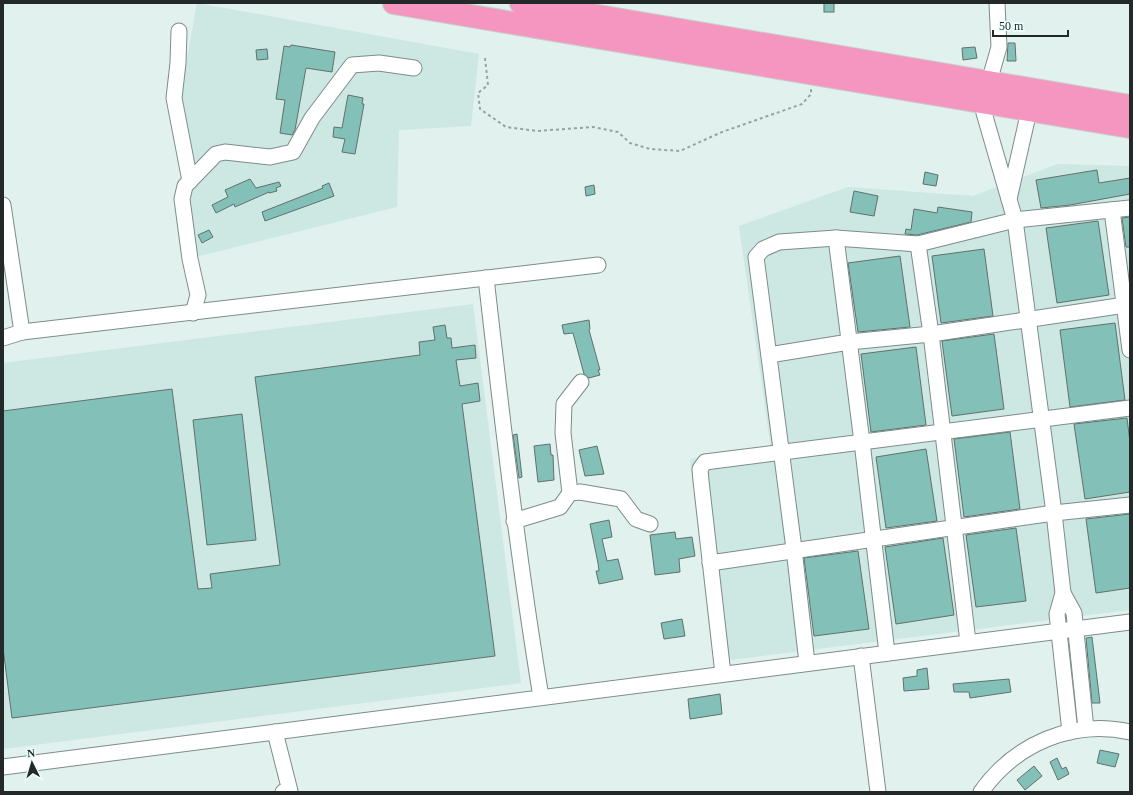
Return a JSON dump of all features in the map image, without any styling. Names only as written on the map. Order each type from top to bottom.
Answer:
[{"type":"highway","points":[[394,3],[1130,127]]},
{"type":"highway","points":[[529,4],[1130,106]]},
{"type":"street","points":[[996,3],[999,47],[985,103],[984,113],[1015,220],[1054,513],[1063,593],[1057,614],[1070,732]]},
{"type":"street","points":[[179,31],[178,64],[174,98],[190,181]]},
{"type":"street","points":[[193,313],[198,295],[190,259],[182,199],[185,186],[216,154],[224,152],[270,157],[293,152],[312,118],[352,65],[379,63],[414,68]]},
{"type":"street","points":[[1009,200],[1035,89]]},
{"type":"street","points":[[3,205],[22,332]]},
{"type":"street","points":[[807,663],[794,550],[780,452],[756,258],[762,249],[779,242],[836,238],[918,244],[1015,220],[1130,208]]},
{"type":"street","points":[[1112,210],[1126,306],[1130,350]]},
{"type":"street","points":[[836,238],[887,653]]},
{"type":"street","points":[[918,244],[931,334],[968,642]]},
{"type":"street","points":[[3,338],[22,332],[598,265]]},
{"type":"street","points":[[486,278],[514,521],[526,608],[541,698]]},
{"type":"street","points":[[769,355],[849,342],[931,334],[1126,306]]},
{"type":"street","points":[[514,521],[549,512],[560,507],[570,493],[563,433],[564,404],[581,382]]},
{"type":"street","points":[[723,674],[700,469],[705,462],[1041,418],[1130,408]]},
{"type":"street","points":[[570,493],[580,492],[621,499],[636,519],[650,524]]},
{"type":"street","points":[[710,563],[1054,513],[1130,505]]},
{"type":"street","points":[[1063,593],[1074,613],[1086,729]]},
{"type":"street","points":[[3,767],[1130,622]]},
{"type":"street","points":[[861,656],[878,792]]},
{"type":"street","points":[[981,792],[1002,768],[1019,754],[1043,740],[1086,729],[1111,729],[1130,732]]},
{"type":"street","points":[[275,732],[288,792]]},
{"type":"path","points":[[485,58],[488,85],[478,93],[480,109],[506,127],[537,131],[593,127],[618,132],[630,143],[650,149],[680,150],[722,132],[802,104],[811,94],[810,73]]},
{"type":"shaded area","points":[[197,3],[479,54],[471,126],[399,130],[397,207],[192,258],[178,109]]},
{"type":"shaded area","points":[[1058,164],[1130,166],[1130,610],[715,662],[690,459],[771,449],[739,226],[848,187],[973,196]]},
{"type":"shaded area","points":[[473,304],[521,683],[3,749],[3,363]]},
{"type":"building","points":[[824,3],[834,3],[834,12],[824,12]]},
{"type":"building","points":[[1008,43],[1015,43],[1016,61],[1007,61]]},
{"type":"building","points":[[291,45],[335,52],[332,72],[306,68],[295,130],[292,135],[280,133],[285,100],[276,99],[284,46],[290,47]]},
{"type":"building","points":[[975,47],[977,58],[963,60],[962,48]]},
{"type":"building","points":[[267,49],[268,59],[257,60],[256,50]]},
{"type":"building","points":[[348,95],[363,98],[362,104],[364,104],[355,154],[342,152],[345,139],[333,137],[334,127],[342,128]]},
{"type":"building","points":[[1097,170],[1099,183],[1130,178],[1130,194],[1070,205],[1041,208],[1036,180]]},
{"type":"building","points":[[925,172],[938,175],[936,186],[923,184]]},
{"type":"building","points":[[250,179],[256,188],[279,182],[281,186],[276,188],[277,191],[269,192],[235,207],[234,204],[216,213],[212,205],[228,197],[225,190]]},
{"type":"building","points":[[329,183],[334,196],[265,221],[262,212],[323,188],[322,186]]},
{"type":"building","points":[[594,185],[595,194],[586,196],[585,187]]},
{"type":"building","points":[[854,191],[878,196],[874,216],[850,212]]},
{"type":"building","points":[[938,207],[972,212],[971,222],[917,235],[905,234],[906,229],[911,230],[914,209],[937,213]]},
{"type":"building","points":[[1130,217],[1130,247],[1126,247],[1122,218]]},
{"type":"building","points":[[1098,221],[1109,295],[1057,303],[1046,228]]},
{"type":"building","points":[[209,230],[213,237],[202,243],[198,235]]},
{"type":"building","points":[[984,249],[993,316],[941,323],[932,256]]},
{"type":"building","points":[[900,256],[910,327],[858,332],[848,263]]},
{"type":"building","points":[[589,320],[589,330],[600,375],[589,378],[584,374],[573,333],[564,334],[562,325]]},
{"type":"building","points":[[1115,323],[1125,400],[1070,407],[1060,330]]},
{"type":"building","points":[[445,325],[447,338],[451,338],[452,348],[475,345],[476,358],[456,360],[460,386],[478,383],[480,401],[462,404],[495,656],[12,718],[3,648],[3,411],[172,389],[198,589],[212,588],[210,574],[280,565],[255,377],[420,355],[419,342],[435,340],[433,327]]},
{"type":"building","points":[[994,334],[1004,409],[952,416],[942,341]]},
{"type":"building","points":[[916,347],[926,425],[871,432],[861,354]]},
{"type":"building","points":[[242,414],[256,540],[207,545],[193,420]]},
{"type":"building","points":[[1127,418],[1130,442],[1130,492],[1085,499],[1074,424]]},
{"type":"building","points":[[1010,432],[1020,509],[964,517],[954,439]]},
{"type":"building","points":[[517,434],[522,477],[519,478],[513,435]]},
{"type":"building","points":[[550,444],[551,455],[553,455],[554,480],[538,482],[534,446]]},
{"type":"building","points":[[597,446],[604,474],[585,476],[579,450]]},
{"type":"building","points":[[926,449],[937,521],[886,528],[876,457]]},
{"type":"building","points":[[1130,514],[1130,588],[1096,593],[1086,519]]},
{"type":"building","points":[[609,520],[612,537],[602,539],[607,561],[618,559],[623,579],[599,584],[596,571],[599,571],[598,563],[590,524]]},
{"type":"building","points":[[1016,528],[1026,601],[976,607],[966,535]]},
{"type":"building","points":[[675,532],[676,539],[692,537],[695,556],[679,559],[680,572],[655,575],[650,535]]},
{"type":"building","points":[[943,538],[954,615],[896,624],[885,547]]},
{"type":"building","points":[[858,551],[869,629],[814,636],[804,558]]},
{"type":"building","points":[[682,619],[685,636],[664,639],[661,623]]},
{"type":"building","points":[[1092,637],[1100,703],[1092,703],[1086,638]]},
{"type":"building","points":[[927,668],[929,689],[904,691],[903,678],[917,676],[917,670]]},
{"type":"building","points":[[1009,679],[1011,692],[970,698],[969,692],[954,692],[953,684]]},
{"type":"building","points":[[720,694],[722,714],[690,719],[688,699]]},
{"type":"building","points":[[1100,750],[1119,754],[1115,767],[1097,763]]},
{"type":"building","points":[[1057,758],[1062,769],[1066,767],[1069,774],[1058,780],[1050,762]]},
{"type":"building","points":[[1034,766],[1042,776],[1025,790],[1017,780]]}]
